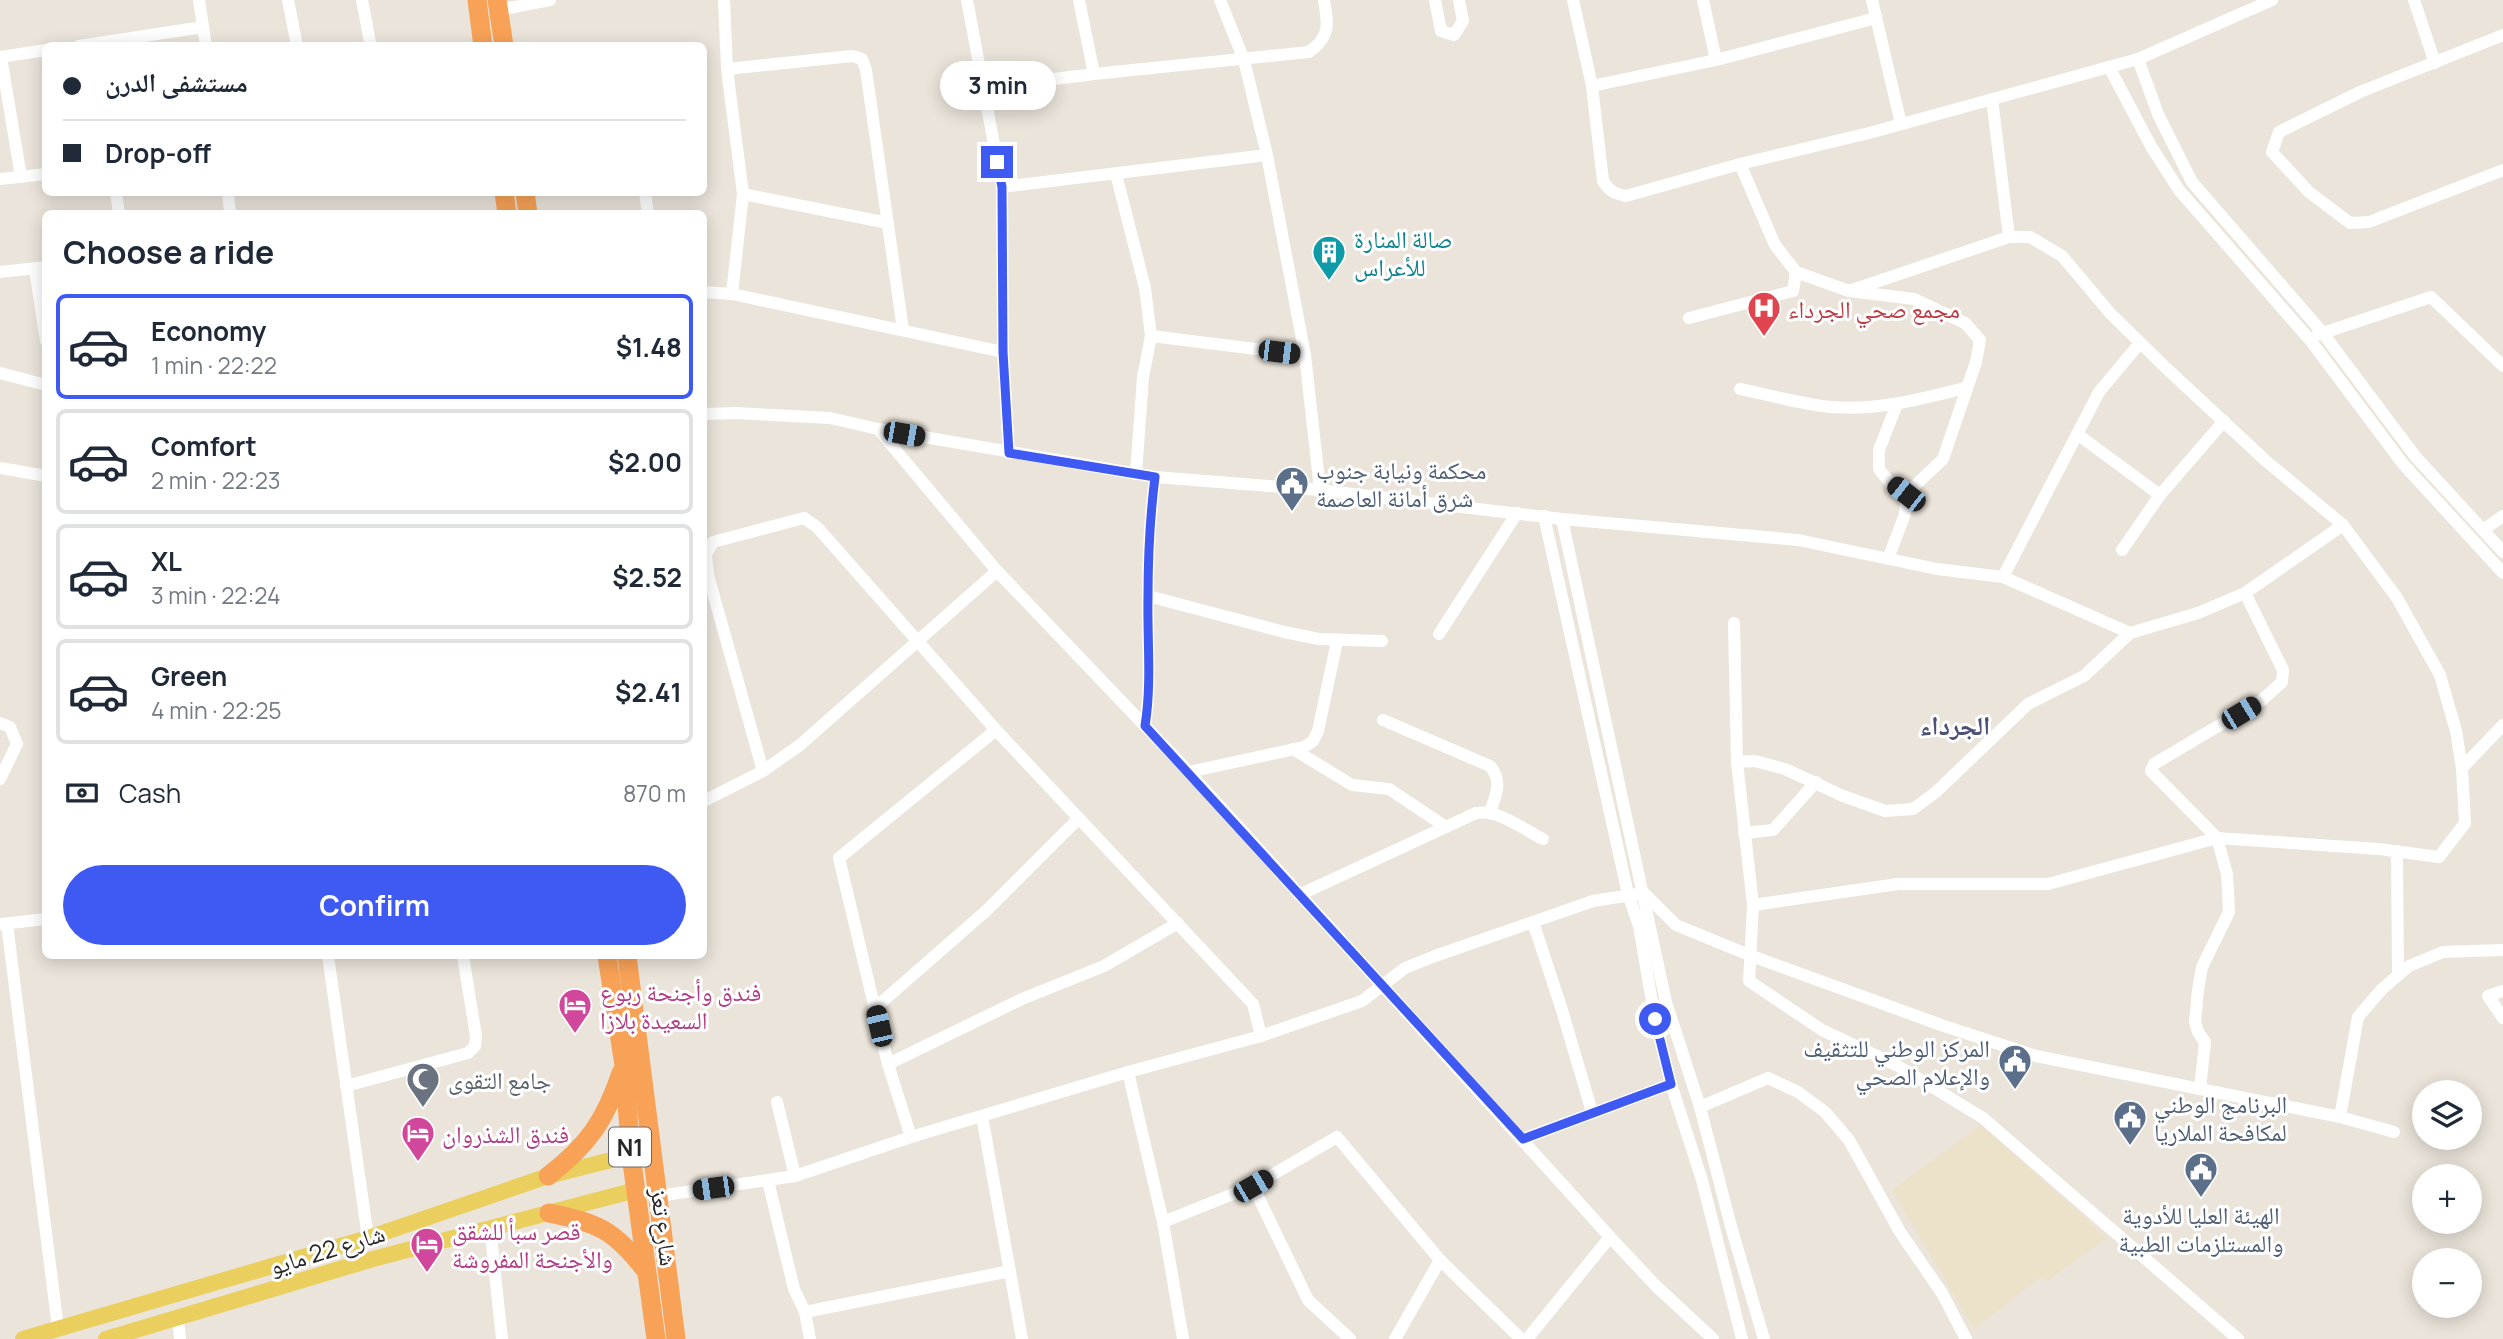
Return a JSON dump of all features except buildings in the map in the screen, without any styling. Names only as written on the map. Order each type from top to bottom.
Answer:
[{"type":"highway","points":[[477,0],[482,42]]},
{"type":"highway","points":[[498,5],[503,42]]},
{"type":"highway","name":"شارع تعز","points":[[607,959],[624,1065],[631,1155],[656,1339]]},
{"type":"highway","name":"شارع تعز","points":[[626,959],[676,1339]]},
{"type":"highway","points":[[548,1176],[573,1156],[599,1126],[624,1065]]},
{"type":"highway","points":[[549,1213],[586,1221],[614,1235],[646,1272]]},
{"type":"main road","name":"شارع 22 مايو","points":[[23,1339],[368,1238],[548,1176],[631,1155]]},
{"type":"main road","name":"شارع 22 مايو","points":[[106,1339],[373,1259],[636,1190]]},
{"type":"main road","points":[[368,1238],[373,1259]]},
{"type":"main road","points":[[171,1295],[178,1318]]},
{"type":"street","points":[[199,0],[205,42]]},
{"type":"street","points":[[288,0],[296,42]]},
{"type":"street","points":[[362,0],[370,42]]},
{"type":"street","points":[[498,5],[550,0]]},
{"type":"street","points":[[724,0],[727,69],[743,194],[732,294]]},
{"type":"street","points":[[967,0],[1002,187],[1003,352],[1009,453]]},
{"type":"street","points":[[1079,0],[1094,74]]},
{"type":"street","points":[[1220,0],[1244,60],[1267,155],[1305,355],[1320,490]]},
{"type":"street","points":[[983,88],[1309,52],[1322,42],[1328,24],[1324,0]]},
{"type":"street","points":[[1435,0],[1441,31],[1454,35],[1463,21],[1460,0]]},
{"type":"street","points":[[1573,0],[1592,86],[1603,181],[1615,194],[1626,196],[2138,59],[2272,0]]},
{"type":"street","points":[[1703,0],[1716,60]]},
{"type":"street","points":[[1872,0],[1900,124]]},
{"type":"street","points":[[2414,0],[2435,63]]},
{"type":"street","points":[[1592,86],[1716,60],[1876,18]]},
{"type":"street","points":[[105,42],[203,27]]},
{"type":"street","points":[[2503,35],[2360,92],[2279,132],[2272,152],[2309,191],[2350,223],[2369,222],[2503,170]]},
{"type":"street","points":[[21,177],[1,57],[42,51]]},
{"type":"street","points":[[727,69],[852,56],[862,59],[866,70],[902,330]]},
{"type":"street","points":[[2138,59],[2158,114],[2192,182],[2322,332],[2415,456],[2503,552]]},
{"type":"street","points":[[2109,67],[2152,148],[2179,190],[2310,340],[2403,464],[2503,573]]},
{"type":"street","points":[[1992,99],[2008,237]]},
{"type":"street","points":[[1002,187],[1267,155]]},
{"type":"street","points":[[1740,164],[1775,246],[1796,272],[1849,291],[1914,299],[1965,323],[1980,340],[1976,362],[1943,459],[1906,494],[1905,514],[1888,559]]},
{"type":"street","points":[[0,180],[42,174]]},
{"type":"street","points":[[1116,174],[1145,288],[1151,337],[1143,377],[1136,474]]},
{"type":"street","points":[[743,194],[888,223]]},
{"type":"street","points":[[1753,905],[1898,884],[2048,884],[2217,838],[2285,841],[2439,857],[2465,823],[2462,768],[2456,731],[2440,675],[2397,598],[2343,525],[2266,461],[2140,343],[2110,313],[2062,256],[2030,237],[2008,237],[1849,291]]},
{"type":"street","points":[[0,272],[40,268],[42,292]]},
{"type":"street","points":[[1689,318],[1793,291],[1796,272]]},
{"type":"street","points":[[707,292],[732,294],[1003,352]]},
{"type":"street","points":[[2310,340],[2322,332],[2431,297],[2503,366]]},
{"type":"street","points":[[1151,337],[1305,355]]},
{"type":"street","points":[[2003,577],[2099,392],[2140,343]]},
{"type":"street","points":[[0,373],[42,384]]},
{"type":"street","points":[[1740,389],[1830,407],[1897,404],[1965,388]]},
{"type":"street","points":[[1897,404],[1879,450],[1879,469],[1890,483],[1906,494]]},
{"type":"street","points":[[707,414],[830,418],[1009,453],[1155,477],[1320,490],[1562,519],[1798,540],[1937,569],[2003,577],[2130,633]]},
{"type":"street","points":[[2122,550],[2160,495],[2224,421]]},
{"type":"street","points":[[878,429],[997,572],[1189,772],[1610,1237],[1654,1284],[1713,1339]]},
{"type":"street","points":[[2077,434],[2160,495]]},
{"type":"street","points":[[0,468],[42,475]]},
{"type":"street","points":[[1145,726],[1150,678],[1150,519],[1155,477]]},
{"type":"street","points":[[1439,634],[1517,513]]},
{"type":"street","points":[[1544,516],[1628,894],[1639,926],[1655,1019],[1671,1084],[1702,1180],[1742,1339]]},
{"type":"street","points":[[2483,530],[2503,516]]},
{"type":"street","points":[[707,553],[713,542],[804,518],[817,527],[996,730],[1253,1004],[1261,1036]]},
{"type":"street","points":[[1562,519],[1666,1002],[1700,1107],[1764,1339]]},
{"type":"street","points":[[1738,762],[1755,761],[1785,769],[1843,796],[1885,811],[1913,809],[1936,793],[2028,705],[2084,676],[2130,633],[2198,613],[2245,593],[2343,525]]},
{"type":"street","points":[[707,565],[763,771]]},
{"type":"street","points":[[707,799],[763,771],[800,745],[997,572]]},
{"type":"street","points":[[2200,1089],[2205,1042],[2197,1032],[2198,990],[2210,945],[2229,912],[2227,874],[2217,838],[2151,771],[2154,764],[2262,700],[2282,682],[2283,670],[2245,593]]},
{"type":"street","points":[[1148,597],[1284,632],[1338,641],[1382,641]]},
{"type":"street","points":[[1734,622],[1738,762],[1753,905],[1749,981],[1822,1030],[1898,1066],[1983,1118],[2238,1339]]},
{"type":"street","points":[[1189,772],[1309,745],[1317,735],[1338,641]]},
{"type":"street","points":[[1383,720],[1490,766],[1498,784],[1490,812]]},
{"type":"street","points":[[0,723],[10,727],[17,744],[0,779]]},
{"type":"street","points":[[2462,768],[2503,725]]},
{"type":"street","points":[[911,1137],[888,1063],[839,858],[996,730]]},
{"type":"street","points":[[1293,749],[1352,785],[1389,789],[1446,827]]},
{"type":"street","points":[[1744,834],[1773,830],[1816,782]]},
{"type":"street","points":[[1299,895],[1476,813],[1490,812],[1543,839]]},
{"type":"street","points":[[875,1008],[986,911],[1079,818]]},
{"type":"street","points":[[2397,851],[2398,974]]},
{"type":"street","points":[[657,1196],[795,1177],[911,1137],[1128,1072],[1261,1036],[1362,1001],[1405,968],[1593,901],[1644,893],[1676,925],[1749,955],[1944,1026],[2036,1056],[2340,1116],[2394,1132]]},
{"type":"street","points":[[42,919],[4,924],[58,1328]]},
{"type":"street","points":[[1533,922],[1562,1007],[1592,1112]]},
{"type":"street","points":[[888,1063],[1022,999],[1104,966],[1178,923]]},
{"type":"street","points":[[2340,1116],[2358,1017],[2398,974],[2409,966],[2442,952],[2503,950]]},
{"type":"street","points":[[328,959],[368,1238]]},
{"type":"street","points":[[346,1086],[468,1053],[475,1046],[476,1036],[463,959]]},
{"type":"street","points":[[2503,992],[2488,996],[2503,1018]]},
{"type":"street","points":[[1128,1072],[1163,1222],[1183,1339]]},
{"type":"street","points":[[1700,1107],[1768,1078],[1798,1092],[1825,1112],[1849,1140],[1900,1232],[1942,1293],[1966,1339]]},
{"type":"street","points":[[1523,1139],[1671,1084]]},
{"type":"street","points":[[777,1102],[795,1177]]},
{"type":"street","points":[[982,1116],[1022,1339]]},
{"type":"street","points":[[1163,1222],[1253,1186],[1337,1137],[1440,1259],[1521,1339]]},
{"type":"street","points":[[768,1181],[794,1289],[805,1312],[810,1339]]},
{"type":"street","points":[[1253,1186],[1308,1300],[1350,1339]]},
{"type":"street","points":[[490,1227],[502,1339]]},
{"type":"street","points":[[1527,1339],[1610,1237]]},
{"type":"street","points":[[1395,1339],[1440,1259]]},
{"type":"street","points":[[805,1312],[1010,1271]]},
{"type":"street","points":[[178,1318],[180,1339]]},
{"type":"shaded area","points":[[1981,1125],[2107,1238],[2047,1281],[2042,1276],[1974,1329],[1892,1190]]},
{"type":"place","name":"صالة المنارة للأعراس","points":[[1329,282]]},
{"type":"place","name":"مجمع صحي الجرداء","points":[[1764,338]]},
{"type":"place","name":"محكمة ونيابة جنوب شرق أمانة العاصمة","points":[[1292,513]]},
{"type":"place","name":"فندق وأجنحة ربوع السعيدة بلازا","points":[[575,1035]]},
{"type":"place","name":"المركز الوطني للتثقيف والإعلام الصحي","points":[[2015,1091]]},
{"type":"place","name":"جامع التقوى","points":[[423,1109]]},
{"type":"place","name":"البرنامج الوطني لمكافحة الملاريا","points":[[2130,1147]]},
{"type":"place","name":"فندق الشذروان","points":[[418,1163]]},
{"type":"place","name":"الهيئة العليا للأدوية والمستلزمات الطبية","points":[[2201,1199]]},
{"type":"place","name":"قصر سبأ للشقق والأجنحة المفروشة","points":[[427,1274]]},
{"type":"district","name":"الجرداء","points":[[1955,725]]},
{"type":"route","points":[[997,162],[1002,187],[1003,352],[1009,453],[1155,477],[1150,519],[1150,678],[1145,726],[1523,1139],[1671,1084],[1655,1019]]}]
